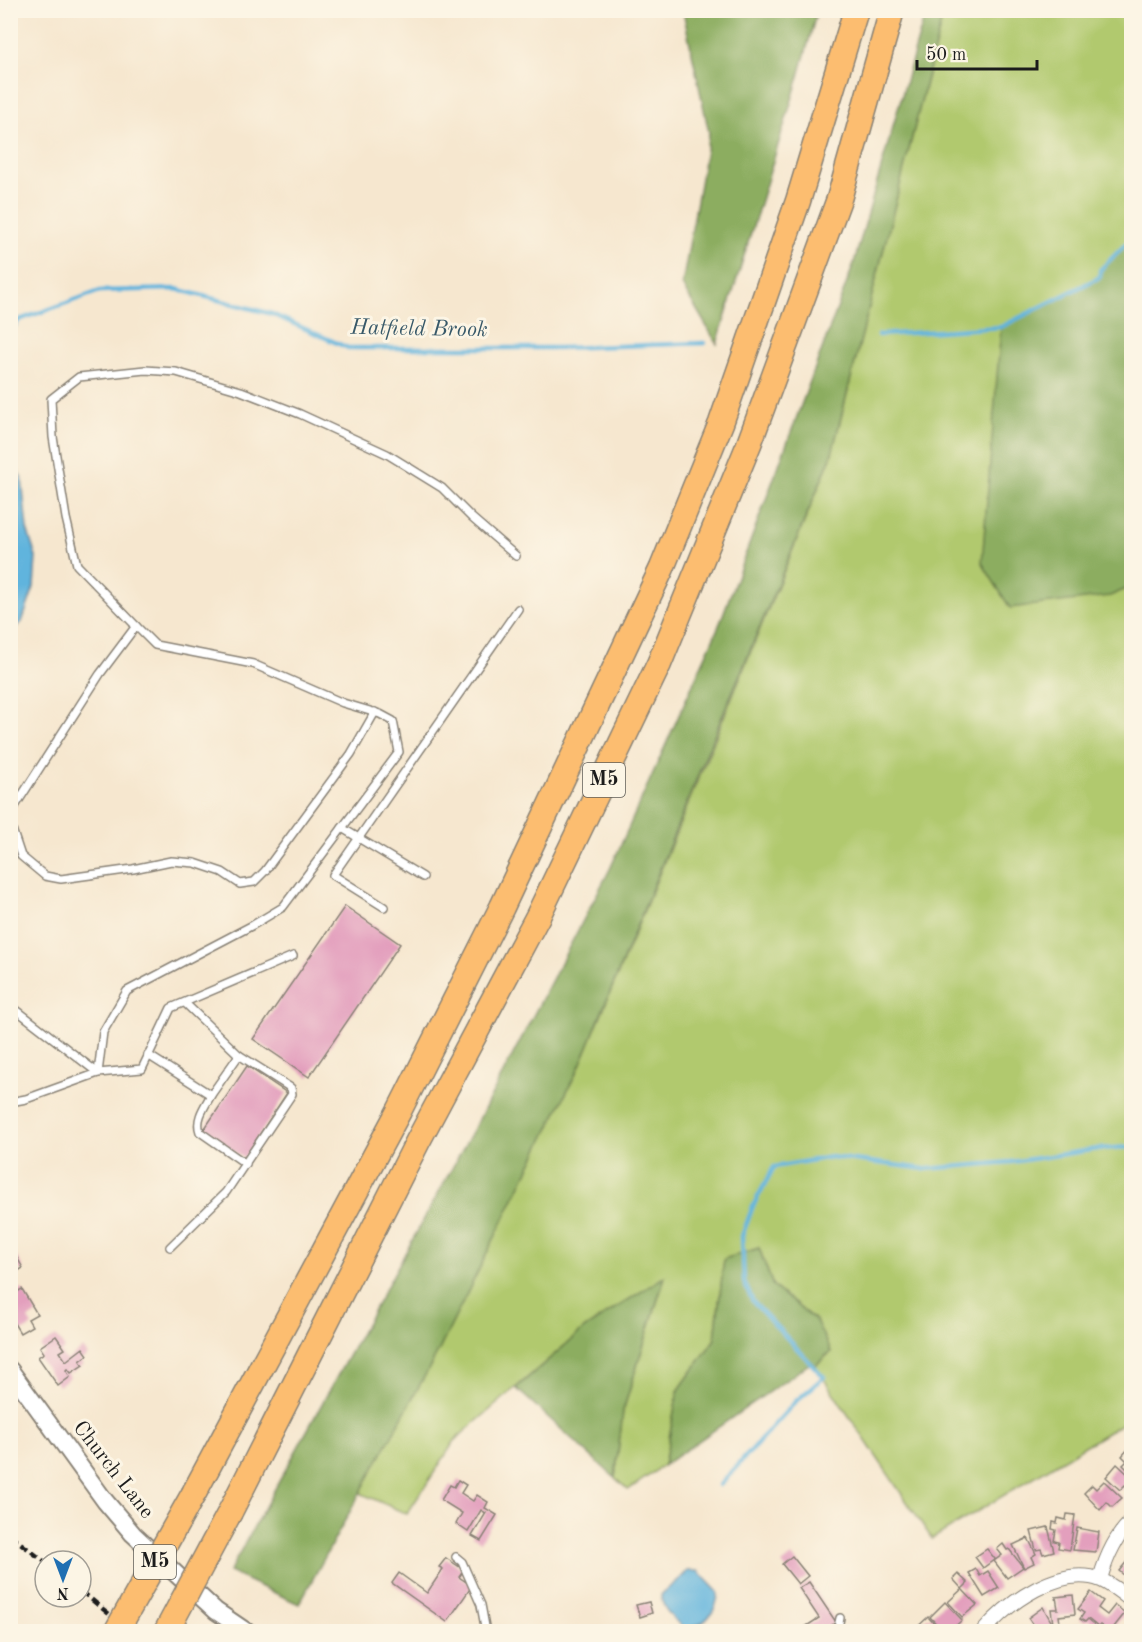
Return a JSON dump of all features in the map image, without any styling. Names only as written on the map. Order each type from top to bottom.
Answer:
[{"type":"highway","name":"M5","points":[[116,1632],[194,1493],[399,1111],[502,908],[662,568],[725,412],[798,201],[856,10]]},
{"type":"highway","name":"M5","points":[[165,1632],[230,1512],[418,1141],[538,916],[659,664],[750,444],[831,220],[892,10]]},
{"type":"street","name":"Church Lane","points":[[10,1370],[105,1501],[133,1534],[216,1611],[247,1632]]},
{"type":"street","points":[[1100,1579],[1106,1559],[1123,1529],[1131,1521]]},
{"type":"street","points":[[983,1632],[996,1616],[1029,1593],[1052,1581],[1078,1577],[1100,1579],[1131,1601]]},
{"type":"lane","points":[[98,1073],[103,1032],[127,991],[283,907],[399,752],[393,721],[375,712],[343,703],[253,664],[155,645],[136,626],[77,565],[66,518],[53,437],[51,399],[79,377],[145,370],[176,372],[270,401],[387,454],[442,488],[516,556]]},
{"type":"lane","points":[[384,908],[333,875],[518,609]]},
{"type":"lane","points":[[10,814],[100,674],[136,626]]},
{"type":"lane","points":[[10,823],[21,856],[45,876],[61,879],[171,861],[195,863],[222,872],[240,884],[254,882],[265,871],[351,754],[375,712]]},
{"type":"lane","points":[[342,828],[423,877]]},
{"type":"lane","points":[[10,1102],[26,1099],[98,1073],[142,1069],[171,1008],[293,956]]},
{"type":"lane","points":[[170,1247],[226,1192],[290,1098],[292,1091],[291,1088],[239,1054],[185,1002]]},
{"type":"lane","points":[[10,1005],[98,1073]]},
{"type":"lane","points":[[239,1054],[211,1095],[198,1127],[200,1132],[246,1164]]},
{"type":"lane","points":[[148,1055],[211,1095]]},
{"type":"lane","points":[[456,1557],[462,1562],[481,1605],[486,1632]]},
{"type":"lane","points":[[837,1632],[840,1618]]},
{"type":"green space","points":[[683,11],[817,11],[717,344],[682,285],[709,133]]},
{"type":"green space","points":[[926,11],[944,11],[831,457],[709,748],[582,1061],[439,1350],[299,1604],[229,1572],[477,1123],[610,869],[718,628],[853,266]]},
{"type":"green space","points":[[944,11],[1131,11],[1131,1418],[932,1539],[815,1366],[831,1352],[816,1321],[773,1286],[759,1248],[724,1259],[715,1339],[678,1391],[664,1465],[628,1490],[615,1478],[623,1411],[665,1277],[585,1328],[456,1439],[407,1514],[360,1493],[439,1350],[582,1061],[831,457]]},
{"type":"green space","points":[[1131,238],[1131,587],[1110,596],[1010,608],[982,563],[1001,327],[1100,277],[1100,270]]},
{"type":"green space","points":[[759,1248],[773,1286],[816,1321],[831,1351],[815,1366],[812,1362],[664,1465],[678,1391],[715,1339],[724,1259]]},
{"type":"green space","points":[[665,1276],[623,1411],[615,1478],[516,1388],[585,1328]]},
{"type":"water","points":[[11,459],[22,479],[27,529],[36,557],[34,587],[22,622],[11,631]]},
{"type":"water","points":[[687,1571],[698,1571],[718,1592],[716,1606],[704,1622],[684,1628],[666,1609],[661,1595]]},
{"type":"building","points":[[345,906],[400,944],[309,1077],[253,1039]]},
{"type":"building","points":[[247,1066],[287,1093],[244,1158],[203,1131]]},
{"type":"building","points":[[10,1239],[14,1245],[11,1247],[23,1268],[10,1276]]},
{"type":"building","points":[[22,1289],[37,1314],[28,1319],[32,1326],[20,1333],[10,1317],[10,1296]]},
{"type":"building","points":[[56,1336],[65,1349],[60,1352],[66,1361],[83,1348],[88,1355],[80,1361],[83,1365],[71,1373],[68,1369],[66,1370],[70,1377],[58,1386],[38,1357],[44,1353],[40,1347]]},
{"type":"building","points":[[1129,1448],[1131,1473],[1123,1465],[1127,1461],[1122,1456]]},
{"type":"building","points":[[1117,1464],[1131,1477],[1130,1489],[1125,1485],[1120,1490],[1106,1477]]},
{"type":"building","points":[[458,1480],[466,1485],[461,1493],[473,1501],[477,1495],[488,1502],[485,1508],[497,1515],[481,1541],[472,1536],[486,1513],[481,1510],[468,1532],[456,1524],[462,1513],[441,1500],[450,1485],[454,1487]]},
{"type":"building","points":[[1104,1481],[1122,1498],[1112,1507],[1107,1502],[1100,1510],[1084,1493],[1092,1485],[1096,1489]]},
{"type":"building","points":[[1067,1514],[1075,1515],[1070,1550],[1058,1548],[1059,1542],[1054,1541],[1056,1530],[1052,1529],[1053,1522],[1057,1523],[1058,1518],[1066,1520]]},
{"type":"building","points":[[1048,1527],[1054,1551],[1043,1554],[1041,1549],[1036,1550],[1031,1531]]},
{"type":"building","points":[[1077,1528],[1099,1532],[1096,1552],[1073,1550]]},
{"type":"building","points":[[1028,1538],[1036,1554],[1031,1557],[1034,1563],[1024,1568],[1013,1545]]},
{"type":"building","points":[[1003,1544],[1023,1567],[1007,1578],[994,1561],[1002,1555],[997,1549]]},
{"type":"building","points":[[987,1549],[995,1559],[983,1568],[975,1557]]},
{"type":"building","points":[[792,1556],[808,1576],[798,1584],[782,1564]]},
{"type":"building","points":[[446,1558],[464,1570],[459,1577],[472,1586],[447,1622],[392,1583],[399,1573],[427,1593],[443,1569],[439,1567]]},
{"type":"building","points":[[1128,1560],[1131,1563],[1131,1581],[1119,1571]]},
{"type":"building","points":[[976,1569],[980,1576],[988,1571],[999,1588],[984,1597],[969,1573]]},
{"type":"building","points":[[958,1574],[968,1583],[962,1589],[953,1579]]},
{"type":"building","points":[[809,1582],[836,1622],[822,1632],[804,1632],[802,1629],[819,1618],[799,1588]]},
{"type":"building","points":[[962,1589],[977,1605],[962,1617],[948,1602]]},
{"type":"building","points":[[1091,1592],[1103,1601],[1098,1608],[1107,1615],[1115,1605],[1125,1613],[1110,1632],[1100,1625],[1098,1627],[1088,1619],[1085,1622],[1080,1619],[1084,1613],[1078,1609]]},
{"type":"building","points":[[1073,1595],[1075,1614],[1059,1616],[1060,1623],[1053,1624],[1051,1609],[1058,1609],[1056,1597]]},
{"type":"building","points":[[649,1602],[652,1613],[640,1617],[636,1605]]},
{"type":"building","points":[[945,1602],[962,1620],[949,1632],[944,1632],[930,1617]]},
{"type":"building","points":[[1043,1607],[1053,1625],[1042,1632],[1029,1632],[1035,1628],[1028,1618]]},
{"type":"building","points":[[928,1617],[942,1632],[912,1632]]},
{"type":"waterway","name":"Hatfield Brook","points":[[879,335],[1001,327],[1100,277],[1100,270],[1132,238]]},
{"type":"waterway","name":"Hatfield Brook","points":[[10,332],[19,320],[100,291],[176,289],[272,314],[348,348],[559,348],[704,343]]},
{"type":"waterway","points":[[720,1485],[796,1401],[824,1377],[753,1302],[744,1282],[742,1236],[753,1206],[774,1167],[831,1157],[925,1169],[1011,1162],[1098,1149],[1132,1147]]},
{"type":"railway","points":[[10,1535],[33,1553]]},
{"type":"railway","points":[[93,1601],[131,1632]]}]
